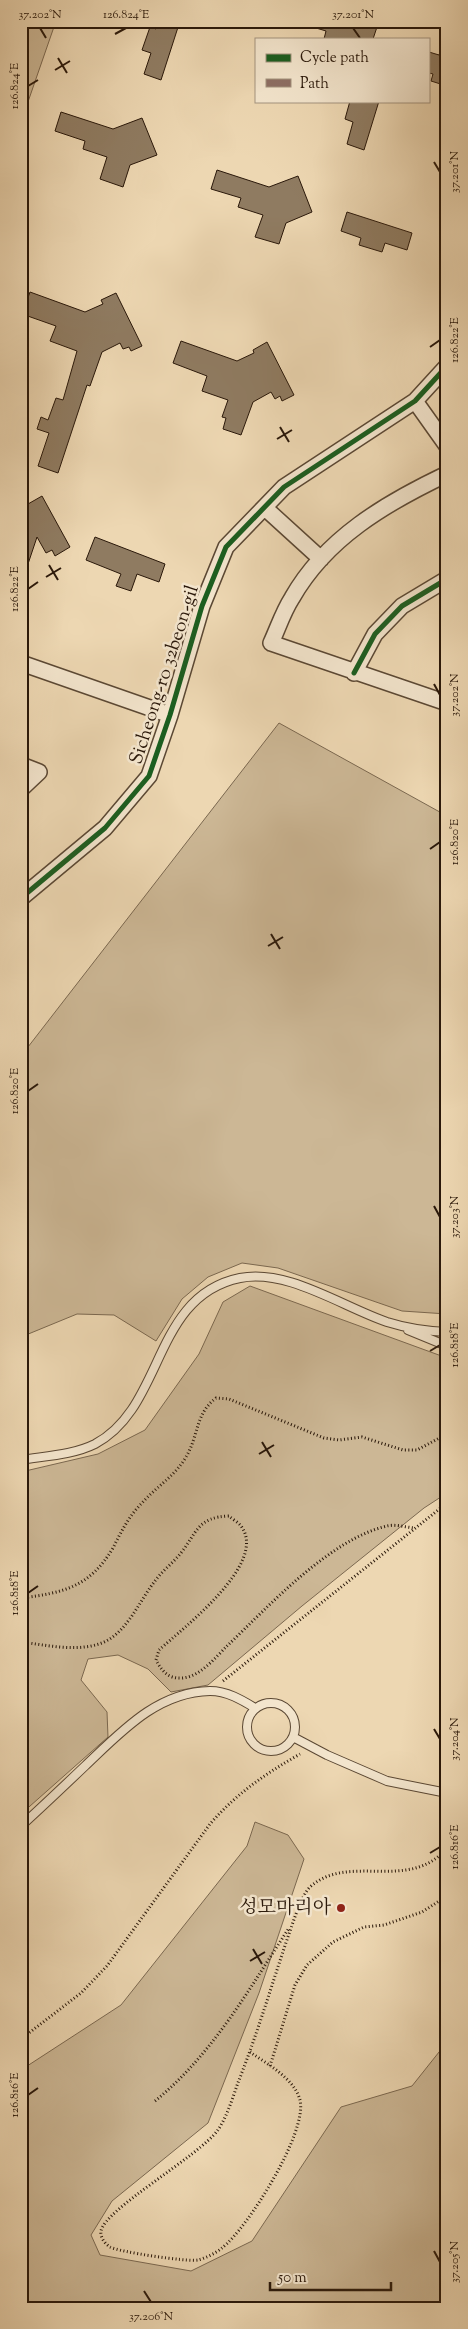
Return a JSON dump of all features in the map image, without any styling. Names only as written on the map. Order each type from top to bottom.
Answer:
[{"type":"street","name":"Sicheong-ro 32beon-gil","points":[[21,898],[104,828],[149,776],[170,715],[202,606],[226,547],[284,487],[415,401],[447,366]]},
{"type":"street","points":[[415,401],[447,446]]},
{"type":"street","points":[[447,474],[407,493],[351,529],[321,559],[292,598],[271,643],[354,673],[447,703]]},
{"type":"street","points":[[265,508],[321,559]]},
{"type":"street","points":[[354,673],[375,634],[402,606],[447,579]]},
{"type":"street","points":[[21,663],[170,715]]},
{"type":"street","points":[[21,765],[39,772],[21,789]]},
{"type":"lane","points":[[21,1460],[78,1451],[110,1434],[134,1406],[185,1309],[198,1297],[219,1284],[240,1278],[276,1278],[447,1346]]},
{"type":"lane","points":[[388,1322],[416,1329],[447,1332]]},
{"type":"lane","points":[[21,1826],[124,1729],[157,1705],[174,1698],[210,1691],[241,1699],[256,1708]]},
{"type":"lane","points":[[270,1703],[286,1708],[295,1721],[293,1737],[289,1744],[275,1751],[267,1751],[253,1744],[249,1737],[247,1722],[256,1708],[270,1703]]},
{"type":"lane","points":[[293,1737],[386,1781],[447,1793]]},
{"type":"path","points":[[21,1598],[54,1594],[80,1584],[96,1572],[130,1516],[142,1502],[174,1473],[186,1458],[193,1444],[200,1416],[206,1405],[216,1398],[229,1399],[324,1438],[340,1440],[362,1437],[403,1450],[417,1450],[447,1434]]},
{"type":"path","points":[[210,1691],[447,1503]]},
{"type":"path","points":[[21,1642],[60,1647],[88,1646],[107,1640],[122,1629],[156,1580],[181,1553],[205,1521],[229,1516],[241,1526],[246,1538],[244,1556],[236,1576],[218,1596],[159,1650],[156,1660],[166,1674],[183,1678],[203,1669],[291,1585],[352,1540],[390,1526],[414,1528]]},
{"type":"path","points":[[21,2039],[81,1993],[107,1966],[210,1824],[229,1802],[268,1774],[311,1747]]},
{"type":"path","points":[[445,1764],[447,1768]]},
{"type":"path","points":[[250,2052],[278,2072],[296,2092],[300,2100],[300,2116],[296,2132],[256,2208],[232,2240],[218,2251],[200,2260],[182,2261],[111,2248],[102,2239],[101,2231],[106,2223],[126,2203],[204,2145],[218,2129],[250,2052],[292,1923],[309,1888],[321,1880],[354,1872],[402,1872],[414,1870],[433,1860],[447,1848]]},
{"type":"path","points":[[270,2066],[295,1985],[306,1965],[333,1942],[364,1927],[384,1925],[422,1912],[447,1896]]},
{"type":"path","points":[[155,2101],[178,2082],[215,2040],[292,1923]]},
{"type":"shaded area","points":[[21,21],[56,21],[21,122]]},
{"type":"shaded area","points":[[279,723],[447,816],[447,1314],[402,1311],[278,1268],[242,1263],[208,1277],[182,1299],[156,1341],[114,1315],[77,1314],[21,1337],[21,1056]]},
{"type":"shaded area","points":[[250,1286],[447,1358],[447,1493],[424,1508],[302,1606],[208,1685],[171,1692],[148,1669],[118,1655],[88,1659],[81,1680],[107,1712],[108,1737],[21,1814],[21,1472],[98,1454],[145,1430],[199,1354],[223,1302]]},
{"type":"shaded area","points":[[255,1822],[288,1835],[304,1859],[259,1993],[208,2123],[112,2201],[91,2235],[100,2255],[191,2271],[252,2241],[341,2107],[412,2086],[447,2042],[447,2308],[21,2308],[21,2070],[121,2005],[247,1846]]},
{"type":"building","points":[[159,21],[180,21],[161,80],[144,74],[151,53],[142,50],[150,27],[156,29]]},
{"type":"building","points":[[304,21],[361,21],[377,27],[373,38],[324,38],[326,31],[303,24]]},
{"type":"building","points":[[444,40],[447,40],[447,86],[431,81],[433,74],[430,73],[430,52],[439,55]]},
{"type":"building","points":[[350,102],[379,102],[364,150],[347,144],[353,122],[345,119]]},
{"type":"building","points":[[61,112],[113,129],[142,118],[157,155],[130,165],[123,187],[100,179],[107,157],[83,149],[85,141],[55,131]]},
{"type":"building","points":[[217,170],[269,187],[298,176],[312,212],[286,223],[279,244],[255,237],[263,215],[238,207],[241,198],[211,189]]},
{"type":"building","points":[[347,212],[412,233],[407,250],[385,243],[382,252],[359,245],[361,238],[341,231]]},
{"type":"building","points":[[30,292],[85,312],[103,304],[101,300],[116,293],[142,346],[131,351],[129,347],[123,349],[120,343],[102,352],[90,386],[87,385],[58,473],[38,466],[49,433],[37,429],[41,417],[48,420],[56,398],[63,400],[77,351],[50,341],[56,326],[22,314]]},
{"type":"building","points":[[181,341],[237,361],[254,353],[253,350],[267,342],[294,395],[282,401],[280,396],[275,399],[271,392],[253,402],[241,435],[223,429],[226,418],[222,417],[228,400],[202,391],[207,376],[173,363]]},
{"type":"building","points":[[42,496],[70,547],[55,556],[52,550],[46,553],[37,537],[24,576],[21,575],[21,508]]},
{"type":"building","points":[[95,537],[165,564],[159,582],[137,574],[131,591],[116,586],[121,574],[86,560]]},
{"type":"cycle path","points":[[21,898],[105,828],[149,776],[170,715],[202,606],[226,547],[284,487],[415,401],[447,366]]},
{"type":"cycle path","points":[[354,673],[375,634],[402,606],[447,579]]},
{"type":"place","name":"성모마리아","points":[[341,1908]]}]
